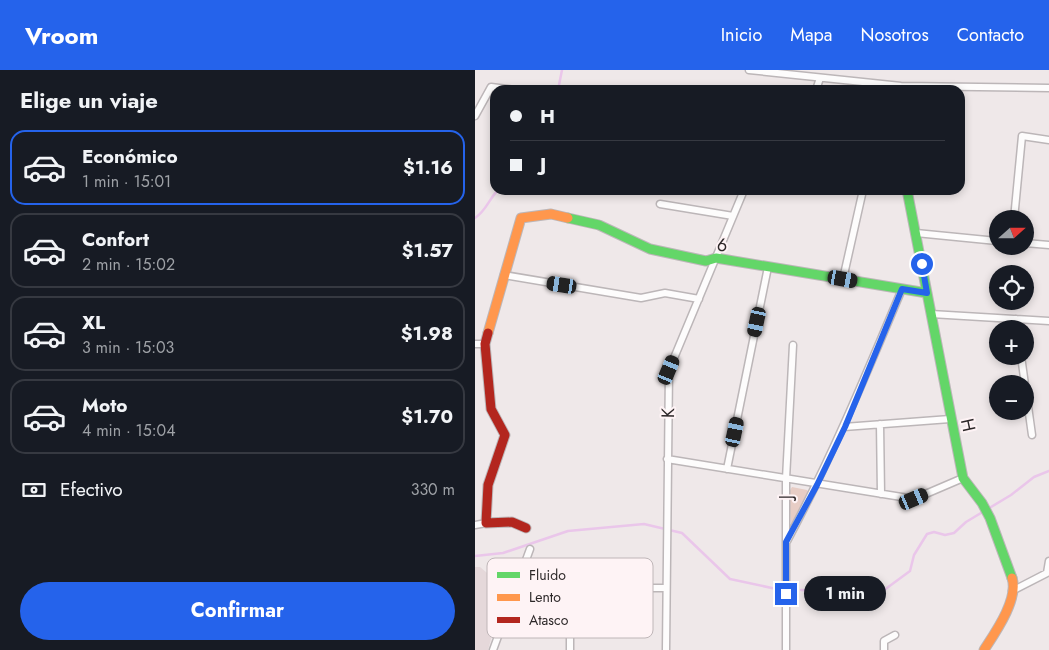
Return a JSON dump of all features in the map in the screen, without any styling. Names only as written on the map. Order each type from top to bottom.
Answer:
[{"type":"street","points":[[749,70],[795,72],[820,78],[877,85]]},
{"type":"street","points":[[818,85],[820,78]]},
{"type":"street","points":[[965,88],[1049,88]]},
{"type":"street","points":[[475,116],[490,89]]},
{"type":"street","points":[[1015,210],[1023,136],[1049,140]]},
{"type":"street","name":"K","points":[[666,650],[665,588],[669,370],[742,195]]},
{"type":"street","points":[[843,279],[862,195]]},
{"type":"street","name":"H","points":[[908,195],[950,419],[963,478],[982,503],[990,518],[1013,582],[1012,591],[1000,626],[984,650]]},
{"type":"street","points":[[660,204],[733,216]]},
{"type":"street","name":"6","points":[[504,275],[521,218],[551,214],[599,225],[650,249],[707,261],[716,258],[927,293]]},
{"type":"street","points":[[916,234],[989,240]]},
{"type":"street","points":[[1034,244],[1049,245]]},
{"type":"street","points":[[727,469],[768,267]]},
{"type":"street","points":[[486,523],[488,485],[505,436],[491,409],[485,344],[504,275],[641,298],[665,293],[699,299]]},
{"type":"street","points":[[786,542],[817,485],[845,427],[902,289]]},
{"type":"street","points":[[931,314],[1049,321]]},
{"type":"street","points":[[475,344],[485,344]]},
{"type":"street","name":"J","points":[[786,650],[786,478],[793,345]]},
{"type":"street","points":[[1022,365],[1032,435]]},
{"type":"street","points":[[845,427],[950,419]]},
{"type":"street","points":[[880,424],[881,494]]},
{"type":"street","points":[[667,459],[786,478],[817,485],[914,499],[963,478]]},
{"type":"street","points":[[475,525],[512,521],[520,523],[526,528]]},
{"type":"street","points":[[527,558],[530,549]]},
{"type":"street","points":[[1012,591],[1047,573],[1049,562]]},
{"type":"street","points":[[653,588],[665,588]]},
{"type":"street","points":[[884,650],[884,641],[895,635]]},
{"type":"street","points":[[493,650],[497,638]]},
{"type":"shaded area","points":[[792,487],[807,490],[809,493],[791,525],[789,492]]},
{"type":"shaded area","points":[[475,567],[480,567],[487,573],[487,638],[491,638],[488,650],[475,650]]},
{"type":"waterway","points":[[559,85],[562,70]]},
{"type":"waterway","points":[[475,218],[482,212],[494,195]]},
{"type":"waterway","points":[[801,590],[823,591],[866,600],[876,596],[910,571],[914,555],[927,534],[934,532],[945,535],[954,533],[966,522],[1011,495],[1034,477],[1049,471]]},
{"type":"waterway","points":[[475,556],[503,553],[568,531],[644,524],[682,533],[730,579],[781,590]]},
{"type":"traffic: fast","points":[[908,195],[963,478],[982,503],[990,518],[1012,578]]},
{"type":"traffic: fast","points":[[568,218],[599,225],[650,249],[706,261],[716,258],[927,293]]},
{"type":"traffic: slow","points":[[488,333],[521,218],[551,214],[568,218]]},
{"type":"traffic: slow","points":[[984,650],[1000,625],[1009,606],[1012,596],[1012,578]]},
{"type":"traffic: jam","points":[[488,333],[485,344],[491,409],[505,435],[488,485],[486,523],[512,522],[526,528]]},
{"type":"route","points":[[786,594],[786,542],[817,485],[845,427],[902,289],[927,293],[922,264]]}]
